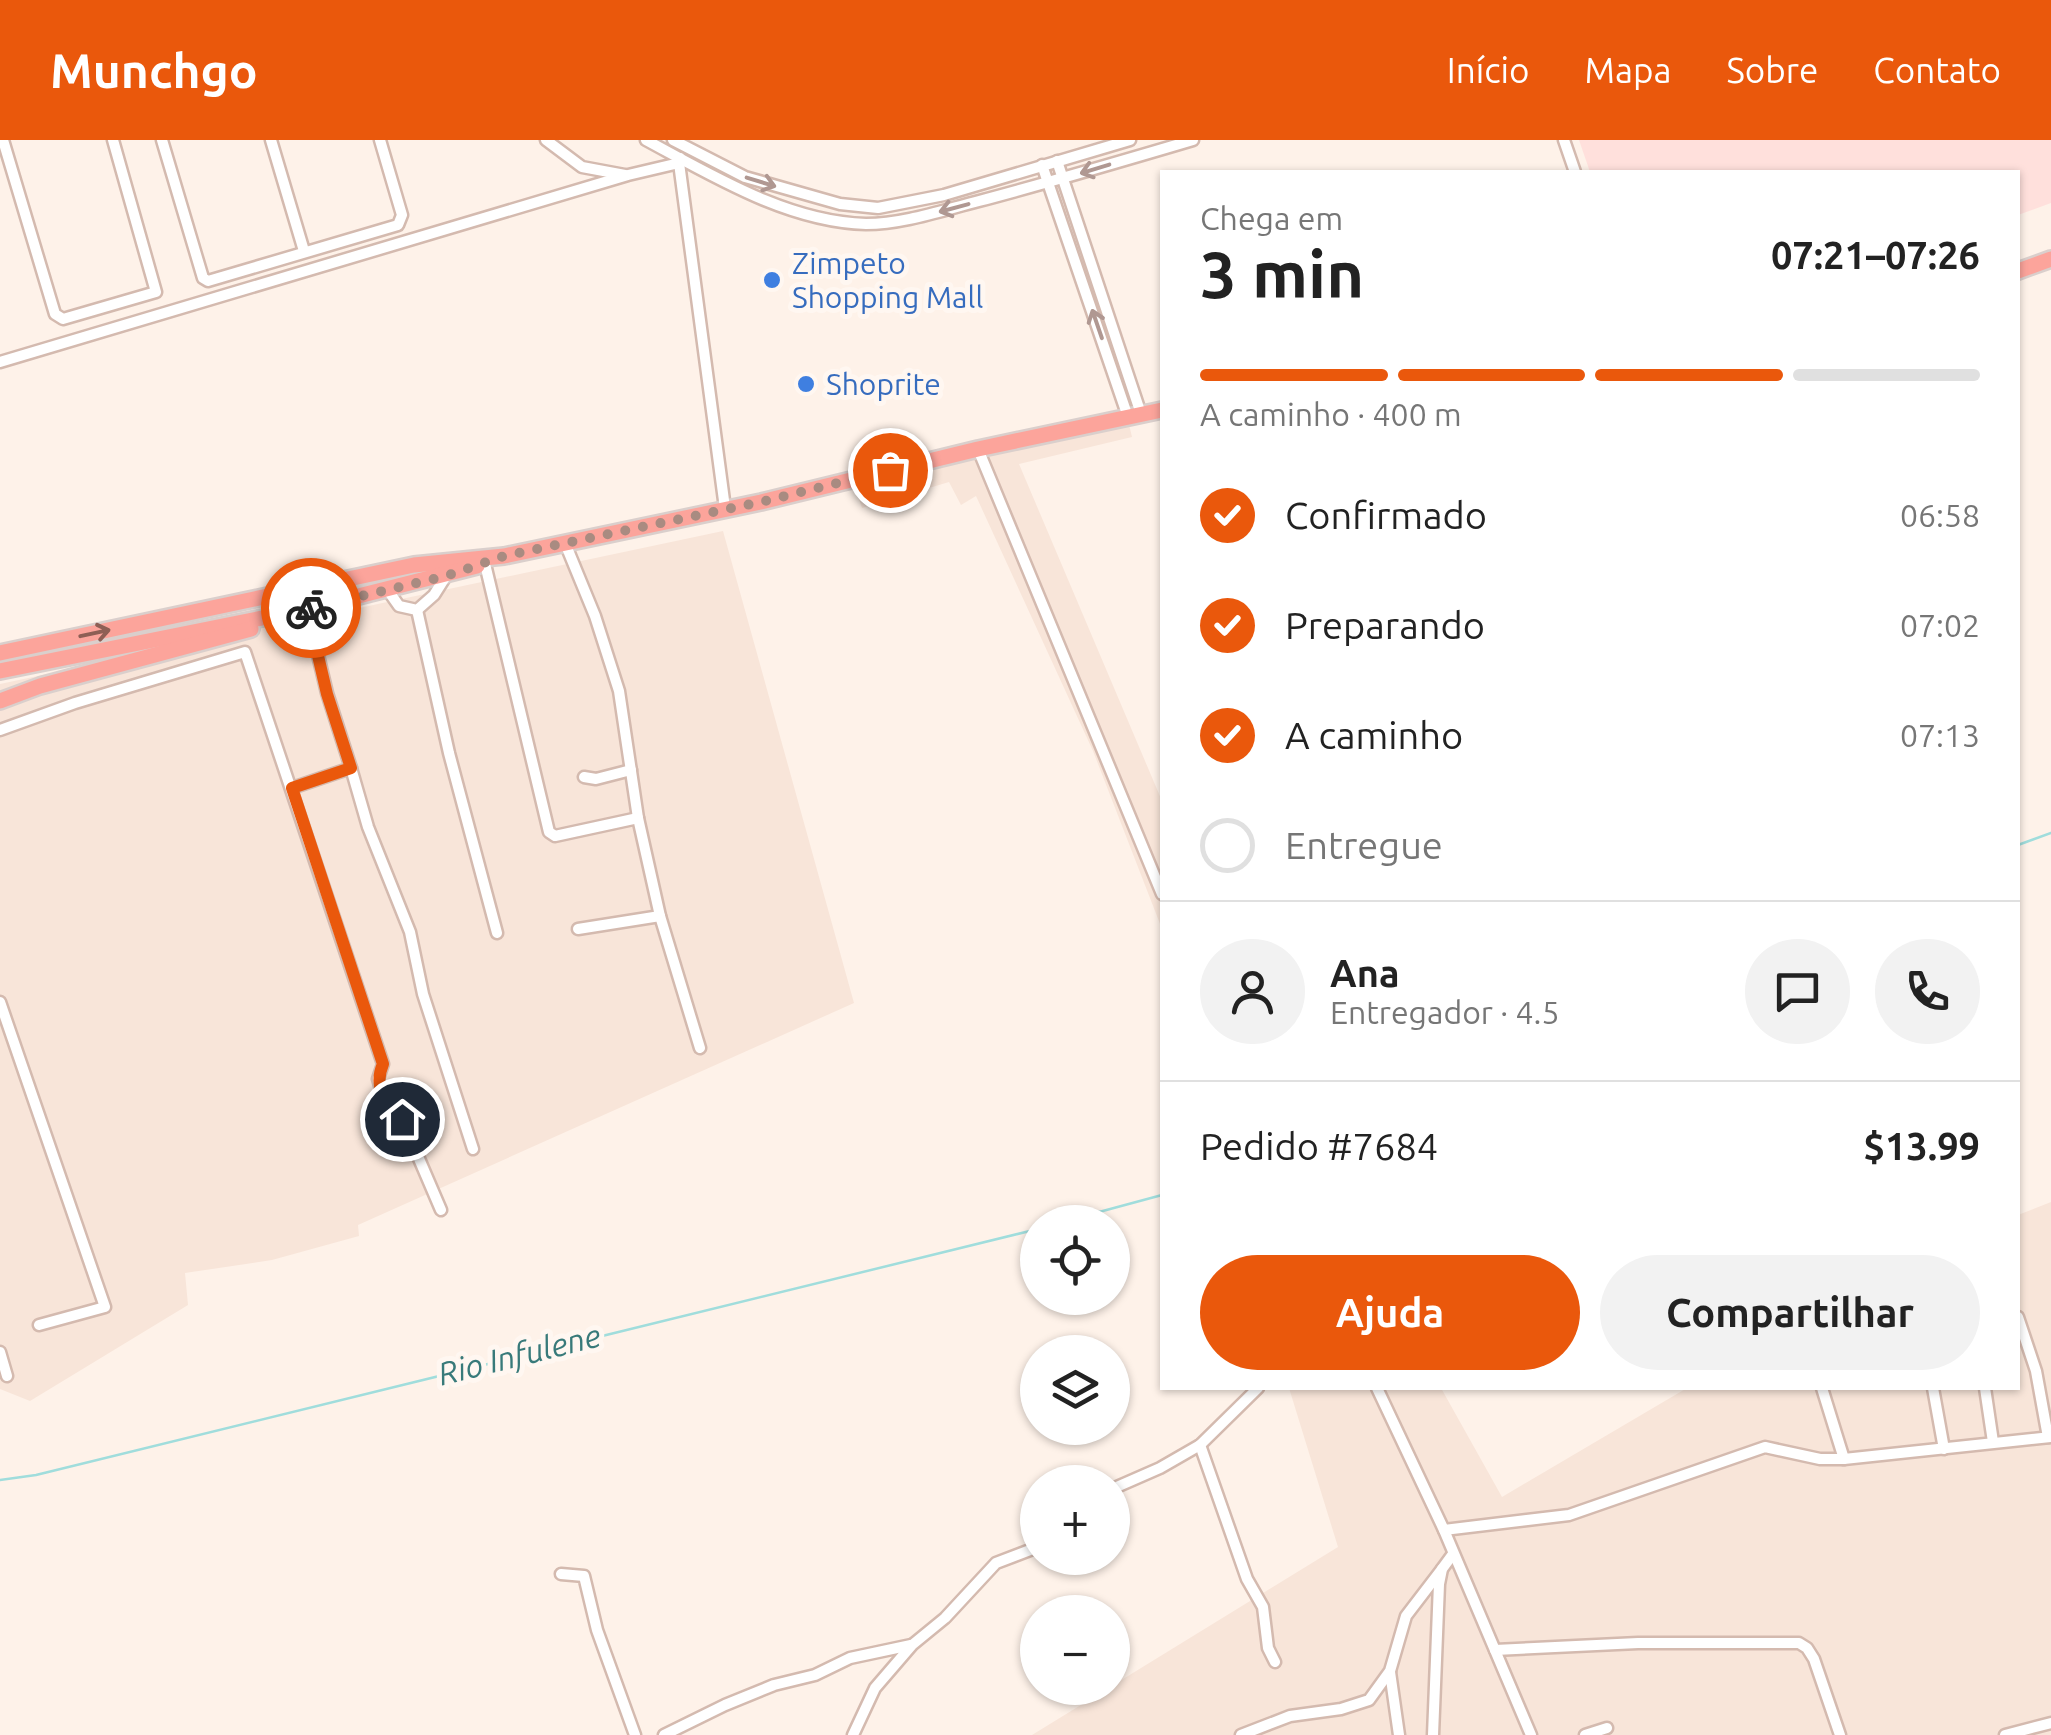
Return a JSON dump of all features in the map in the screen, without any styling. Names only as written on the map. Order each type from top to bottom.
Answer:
[{"type":"highway","points":[[2020,270],[2051,259]]},
{"type":"highway","points":[[0,653],[414,566],[504,556],[1160,410]]},
{"type":"highway","points":[[0,671],[304,609],[446,576],[504,556]]},
{"type":"highway","points":[[0,701],[67,678],[279,622],[304,609]]},
{"type":"street","points":[[3,140],[55,314],[63,319],[156,292],[113,140]]},
{"type":"street","points":[[162,140],[206,280],[398,225],[402,221],[380,140]]},
{"type":"street","points":[[272,140],[304,251]]},
{"type":"street","points":[[546,140],[582,167],[628,175]]},
{"type":"street","points":[[646,140],[679,161],[748,193],[828,219],[867,224],[936,212],[1049,184],[1193,140]]},
{"type":"street","points":[[673,140],[745,177],[859,207],[920,202],[1130,140]]},
{"type":"street","points":[[1564,140],[1574,170]]},
{"type":"street","points":[[0,362],[679,161]]},
{"type":"street","points":[[679,161],[725,508]]},
{"type":"street","points":[[1058,161],[1135,415]]},
{"type":"street","points":[[1042,164],[1135,415]]},
{"type":"street","points":[[978,449],[1160,889]]},
{"type":"street","points":[[564,543],[595,616],[619,691],[638,818],[660,916],[700,1048]]},
{"type":"street","points":[[485,564],[548,832],[555,836],[638,818]]},
{"type":"street","points":[[417,610],[434,595],[446,576]]},
{"type":"street","points":[[387,589],[400,606],[417,610]]},
{"type":"street","points":[[304,609],[368,827],[410,932],[422,994],[472,1148]]},
{"type":"street","points":[[417,610],[449,753],[497,933]]},
{"type":"street","points":[[239,632],[383,1064],[378,1075],[385,1103],[402,1119],[440,1210]]},
{"type":"street","points":[[0,730],[245,652]]},
{"type":"street","points":[[292,788],[351,768]]},
{"type":"street","points":[[584,776],[596,779],[631,770]]},
{"type":"street","points":[[578,929],[660,916]]},
{"type":"street","points":[[0,1002],[105,1307],[39,1325]]},
{"type":"street","points":[[1444,1530],[1569,1515],[1765,1447],[1844,1459],[2050,1437],[2036,1371],[2020,1323]]},
{"type":"street","points":[[0,1352],[6,1376]]},
{"type":"street","points":[[1130,1480],[1200,1444],[1256,1390]]},
{"type":"street","points":[[1377,1390],[1444,1530],[1531,1735]]},
{"type":"street","points":[[1823,1390],[1844,1459]]},
{"type":"street","points":[[1932,1390],[1944,1449]]},
{"type":"street","points":[[1985,1390],[1993,1442]]},
{"type":"street","points":[[1200,1444],[1247,1579],[1263,1607],[1268,1648],[1274,1662]]},
{"type":"street","points":[[854,1735],[875,1688],[912,1645],[946,1618],[996,1562],[1020,1554]]},
{"type":"street","points":[[1241,1735],[1290,1716],[1341,1709],[1369,1700],[1390,1672],[1406,1616],[1453,1554]]},
{"type":"street","points":[[1433,1735],[1442,1569]]},
{"type":"street","points":[[561,1574],[584,1576],[597,1630],[636,1735]]},
{"type":"street","points":[[1495,1650],[1799,1643],[1814,1658],[1840,1735]]},
{"type":"street","points":[[664,1735],[757,1691],[815,1675],[850,1658],[912,1645]]},
{"type":"street","points":[[1390,1672],[1399,1735]]},
{"type":"street","points":[[1369,1700],[1394,1708]]},
{"type":"street","points":[[2005,1735],[2051,1723]]},
{"type":"street","points":[[1585,1735],[1608,1728]]},
{"type":"shaded area","points":[[1579,140],[2051,140],[2051,203],[2020,214],[2020,170],[1589,170]]},
{"type":"shaded area","points":[[1127,416],[1132,437],[1019,464],[1160,796],[1160,924],[1093,751],[976,496],[961,505],[949,482],[862,508],[853,482]]},
{"type":"shaded area","points":[[723,531],[854,1003],[358,1225],[359,1236],[272,1260],[185,1273],[188,1305],[30,1401],[0,1389],[0,684]]},
{"type":"shaded area","points":[[2051,1202],[2051,1735],[1032,1735],[1081,1705],[1130,1705],[1130,1675],[1338,1547],[1290,1390],[1442,1390],[1502,1497],[1684,1390],[2020,1390],[2020,1214]]},
{"type":"waterway","name":"Rio Infulene","points":[[2020,844],[2051,833]]},
{"type":"waterway","name":"Rio Infulene","points":[[1125,1205],[1160,1196]]},
{"type":"waterway","name":"Rio Infulene","points":[[0,1480],[36,1475],[1020,1233]]},
{"type":"way so far","points":[[311,608],[446,576],[504,556],[761,502],[890,470]]},
{"type":"place","name":"Zimpeto Shopping Mall","points":[[772,280]]},
{"type":"place","name":"Shoprite","points":[[806,384]]},
{"type":"route","points":[[311,608],[307,609],[327,694],[351,768],[292,788],[383,1064],[378,1080],[385,1103],[402,1119]]}]
